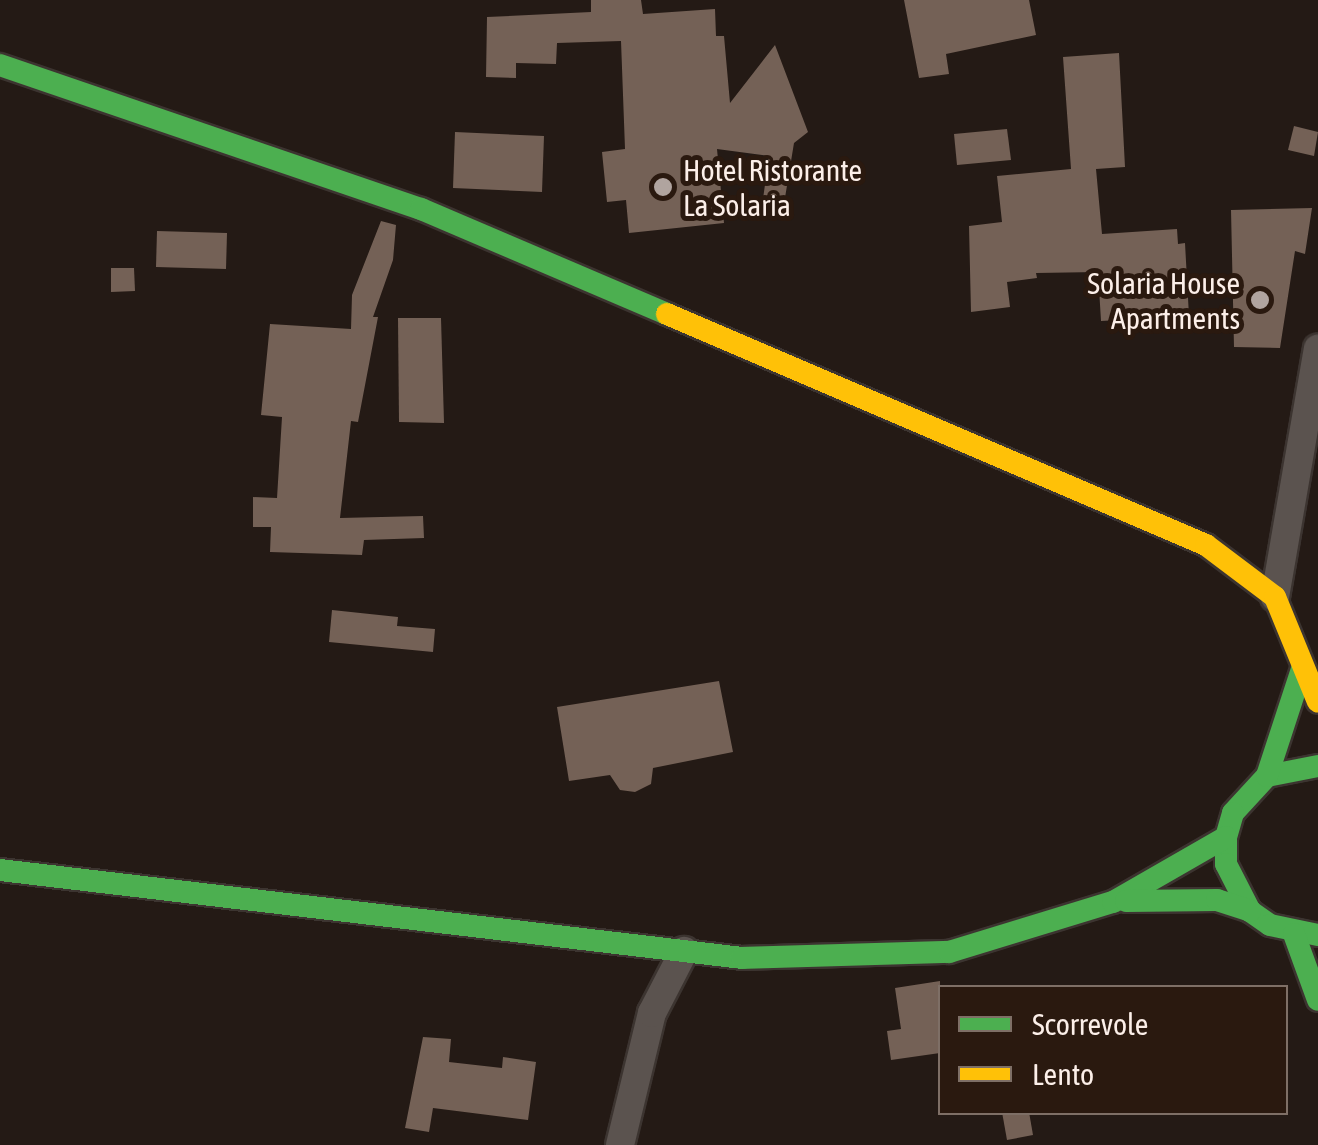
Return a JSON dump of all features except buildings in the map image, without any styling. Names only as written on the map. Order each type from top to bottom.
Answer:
[{"type":"main road","points":[[0,66],[421,209],[1226,556],[1275,597],[1318,702]]},
{"type":"main road","points":[[1250,911],[1226,864],[1226,837],[1234,813],[1268,776],[1302,669]]},
{"type":"main road","points":[[1268,776],[1318,766]]},
{"type":"main road","points":[[0,870],[742,958],[949,952],[1114,902],[1226,837]]},
{"type":"main road","points":[[1114,902],[1217,900],[1250,911],[1294,934],[1318,935]]},
{"type":"main road","points":[[1294,934],[1318,1000]]},
{"type":"street","points":[[1275,597],[1318,349]]},
{"type":"street","points":[[620,1145],[652,1013],[684,951]]},
{"type":"traffic: fast","points":[[0,65],[421,209],[667,314]]},
{"type":"traffic: fast","points":[[1267,776],[1302,669]]},
{"type":"traffic: fast","points":[[1318,766],[1267,776],[1233,813],[1226,837],[1226,864],[1250,911],[1270,925],[1318,935]]},
{"type":"traffic: fast","points":[[0,870],[742,958],[949,952],[1113,902],[1226,837]]},
{"type":"traffic: fast","points":[[1126,901],[1217,900],[1250,911]]},
{"type":"traffic: fast","points":[[1294,934],[1318,1000]]},
{"type":"traffic: slow","points":[[667,314],[1206,545],[1275,597],[1318,702]]},
{"type":"place","name":"Hotel Ristorante La Solaria","points":[[663,187]]},
{"type":"place","name":"Solaria House Apartments","points":[[1260,300]]}]
